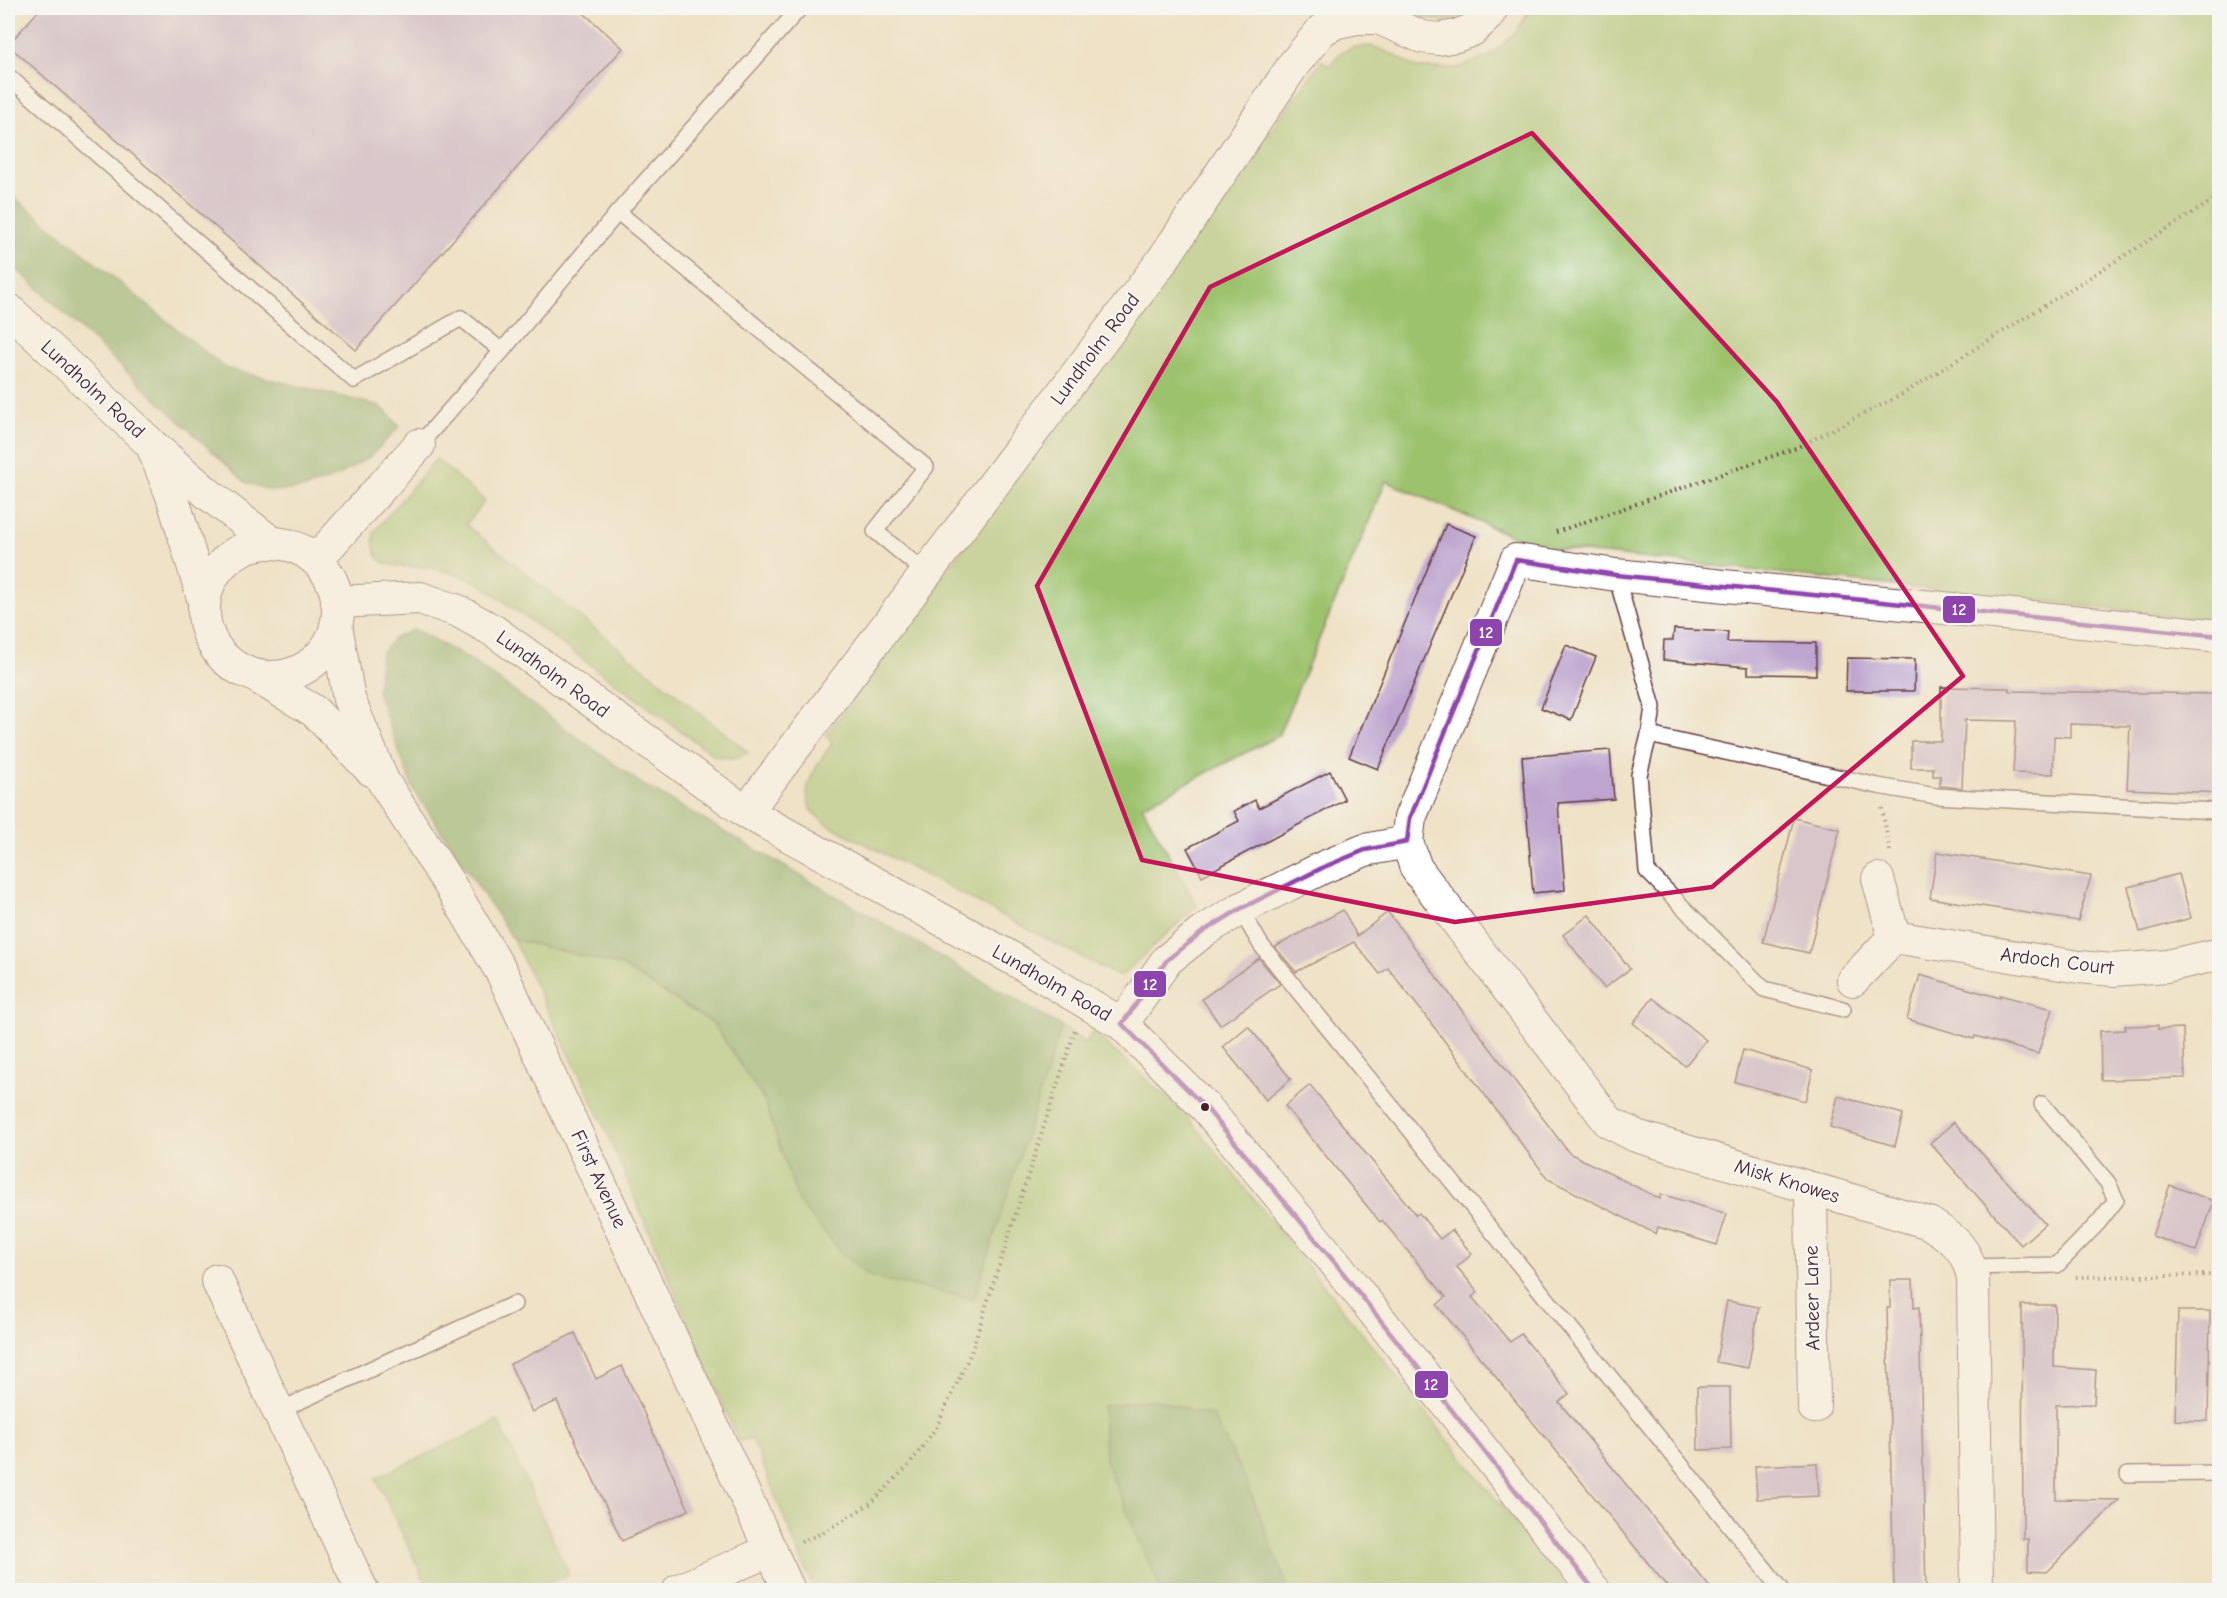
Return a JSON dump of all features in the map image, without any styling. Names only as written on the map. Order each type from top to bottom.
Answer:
[{"type":"street","name":"Lundholm Road","points":[[746,812],[1162,261],[1294,64],[1323,30],[1337,22],[1357,18],[1378,18],[1422,38],[1438,39],[1472,30],[1492,8]]},
{"type":"street","name":"Lundholm Road","points":[[8,309],[152,445],[207,493],[272,543]]},
{"type":"street","name":"Lundholm Road","points":[[152,445],[172,496],[204,601],[206,627],[215,648],[232,665],[253,674],[288,676],[310,667],[327,646],[336,614],[420,598],[458,611],[494,631],[746,812],[1015,960],[1122,1024],[1207,1109],[1344,1273],[1594,1590]]},
{"type":"street","points":[[336,614],[331,579],[316,559],[419,445]]},
{"type":"street","name":"Lundholm Road","points":[[204,601],[211,579],[230,556],[251,546],[272,543],[295,548],[316,559]]},
{"type":"street","points":[[1122,1024],[1167,960],[1204,931],[1240,909],[1324,867],[1365,850],[1407,842],[1410,818],[1515,560],[1616,575],[2220,636]]},
{"type":"street","name":"First Avenue","points":[[336,614],[349,699],[382,781]]},
{"type":"street","name":"First Avenue","points":[[253,674],[314,711],[382,781],[451,887],[502,973],[789,1590]]},
{"type":"street","name":"Misk Knowes","points":[[1407,842],[1416,868],[1609,1122],[1636,1136],[1929,1223],[1962,1248],[1972,1279],[1977,1590]]},
{"type":"street","points":[[1848,994],[1894,937],[1878,879]]},
{"type":"street","name":"Ardoch Court","points":[[1894,937],[2079,967],[2113,970],[2167,966],[2220,954]]},
{"type":"street","name":"Ardeer Lane","points":[[1811,1189],[1814,1407]]},
{"type":"street","points":[[217,1280],[362,1590]]},
{"type":"street","points":[[679,1590],[772,1552]]},
{"type":"lane","points":[[419,445],[502,351],[618,212],[800,8]]},
{"type":"lane","points":[[8,76],[354,380],[461,318],[502,351]]},
{"type":"lane","points":[[618,212],[926,467],[875,531],[926,573]]},
{"type":"lane","points":[[1616,575],[1653,707],[1639,775],[1647,871],[1764,989],[1848,994]]},
{"type":"lane","points":[[1649,735],[1878,786],[1936,796],[2215,811]]},
{"type":"lane","points":[[1240,909],[1261,945],[1782,1590]]},
{"type":"lane","points":[[1970,1267],[2057,1265],[2098,1223],[2116,1200],[2108,1183],[2042,1104]]},
{"type":"lane","points":[[278,1411],[514,1304]]},
{"type":"lane","points":[[2128,1474],[2220,1473]]},
{"type":"path","points":[[1551,532],[1570,528],[1796,448],[1901,395],[2220,196]]},
{"type":"path","points":[[1878,786],[1894,874],[1878,879]]},
{"type":"path","points":[[772,1552],[824,1533],[871,1503],[910,1464],[936,1428],[971,1353],[1084,1001]]},
{"type":"path","points":[[2074,1277],[2220,1275]]},
{"type":"highlighted area","points":[[1532,133],[1777,402],[1963,676],[1712,887],[1455,922],[1142,860],[1037,586],[1210,287]]},
{"type":"green space","points":[[1402,8],[1471,8],[1459,17],[1438,20],[1421,17]]},
{"type":"green space","points":[[1531,8],[2219,8],[2219,621],[1548,548],[1507,534],[1386,481],[1278,736],[1142,806],[1197,906],[1120,977],[829,825],[817,816],[809,804],[808,785],[816,767],[832,743],[826,735],[1322,60],[1329,66],[1341,52],[1353,47],[1372,46],[1417,68],[1457,68],[1490,56],[1515,33]]},
{"type":"green space","points":[[8,192],[225,368],[380,406],[400,426],[371,456],[338,476],[303,489],[271,491],[245,482],[8,261]]},
{"type":"green space","points":[[436,459],[485,501],[466,525],[748,752],[737,757],[715,756],[479,583],[438,569],[395,566],[381,561],[376,554],[374,532]]},
{"type":"green space","points":[[414,629],[472,661],[642,784],[1061,1026],[974,1299],[871,1277],[845,1256],[799,1203],[764,1100],[714,1024],[622,966],[513,939],[413,789],[377,692],[381,653],[394,638]]},
{"type":"green space","points":[[513,939],[622,966],[714,1024],[764,1100],[799,1203],[973,1299],[1061,1026],[1086,1043],[1092,1031],[1186,1115],[1569,1590],[814,1590],[752,1439],[738,1441],[602,1121]]},
{"type":"green space","points":[[1153,1399],[1213,1416],[1245,1479],[1289,1590],[1161,1590],[1105,1461],[1103,1406]]},
{"type":"green space","points":[[498,1421],[569,1574],[534,1590],[429,1590],[376,1478]]},
{"type":"building","points":[[41,8],[578,8],[623,48],[356,350],[8,45]]},
{"type":"building","points":[[1446,524],[1476,536],[1378,769],[1349,757]]},
{"type":"building","points":[[1674,629],[1728,632],[1727,642],[1816,643],[1816,675],[1748,674],[1748,667],[1663,660],[1664,640],[1673,640]]},
{"type":"building","points":[[1566,645],[1596,657],[1571,720],[1541,708]]},
{"type":"building","points":[[1847,658],[1915,659],[1914,691],[1846,691]]},
{"type":"building","points":[[1941,687],[2009,688],[2009,691],[2220,694],[2220,793],[2127,789],[2130,726],[2070,724],[2070,737],[2054,736],[2053,774],[2013,773],[2016,721],[1965,720],[1962,788],[1940,786],[1940,776],[1933,776],[1933,768],[1911,768],[1911,741],[1941,741]]},
{"type":"building","points":[[1610,750],[1614,799],[1558,803],[1565,890],[1533,893],[1522,757]]},
{"type":"building","points":[[1330,771],[1345,800],[1202,876],[1187,848],[1239,821],[1234,811],[1255,800],[1259,808]]},
{"type":"building","points":[[1794,818],[1840,829],[1809,953],[1763,942]]},
{"type":"building","points":[[1937,852],[2091,876],[2078,921],[1930,898]]},
{"type":"building","points":[[2179,874],[2191,918],[2140,932],[2128,887]]},
{"type":"building","points":[[1343,910],[1357,936],[1388,912],[1569,1153],[1660,1199],[1661,1194],[1727,1214],[1717,1245],[1658,1227],[1656,1234],[1548,1179],[1388,968],[1380,974],[1354,942],[1296,972],[1275,947]]},
{"type":"building","points":[[1589,915],[1630,969],[1604,988],[1563,935]]},
{"type":"building","points":[[1259,958],[1280,984],[1220,1025],[1202,999]]},
{"type":"building","points":[[1920,975],[2000,998],[2000,995],[2052,1009],[2038,1054],[1975,1036],[1974,1039],[1907,1019]]},
{"type":"building","points":[[1653,998],[1706,1040],[1685,1066],[1633,1023]]},
{"type":"building","points":[[2158,1025],[2158,1029],[2183,1028],[2185,1078],[2101,1080],[2100,1031],[2125,1030],[2125,1026]]},
{"type":"building","points":[[1248,1026],[1291,1079],[1266,1100],[1223,1047]]},
{"type":"building","points":[[1743,1050],[1813,1070],[1805,1101],[1735,1082]]},
{"type":"building","points":[[1310,1085],[1416,1215],[1419,1213],[1440,1239],[1452,1230],[1472,1254],[1457,1267],[1478,1292],[1472,1297],[1510,1342],[1521,1334],[1569,1394],[1559,1402],[1712,1590],[1670,1590],[1437,1305],[1446,1297],[1382,1220],[1380,1222],[1285,1106]]},
{"type":"building","points":[[1838,1096],[1903,1114],[1895,1146],[1830,1127]]},
{"type":"building","points":[[1954,1122],[2045,1224],[2021,1245],[1930,1143]]},
{"type":"building","points":[[2170,1185],[2214,1201],[2196,1251],[2152,1236]]},
{"type":"building","points":[[1890,1280],[1913,1280],[1914,1308],[1919,1307],[1926,1590],[1894,1590],[1887,1308],[1890,1308]]},
{"type":"building","points":[[1727,1301],[1759,1307],[1748,1368],[1716,1362]]},
{"type":"building","points":[[2022,1305],[2055,1305],[2054,1367],[2096,1370],[2094,1404],[2056,1405],[2056,1499],[2119,1500],[2047,1572],[2028,1571],[2028,1539],[2023,1539]]},
{"type":"building","points":[[2178,1311],[2210,1311],[2208,1421],[2175,1420]]},
{"type":"building","points":[[575,1333],[596,1379],[622,1366],[689,1510],[622,1541],[557,1401],[532,1412],[510,1364]]},
{"type":"building","points":[[1697,1387],[1730,1387],[1731,1449],[1698,1450]]},
{"type":"building","points":[[1817,1463],[1819,1496],[1757,1499],[1755,1466]]},
{"type":"transit line","name":"12","points":[[1594,1590],[1336,1264],[1207,1109],[1122,1024],[1167,960],[1204,931],[1240,909],[1324,867],[1365,850],[1407,842],[1410,818],[1516,560],[1616,575],[2220,636]]}]
